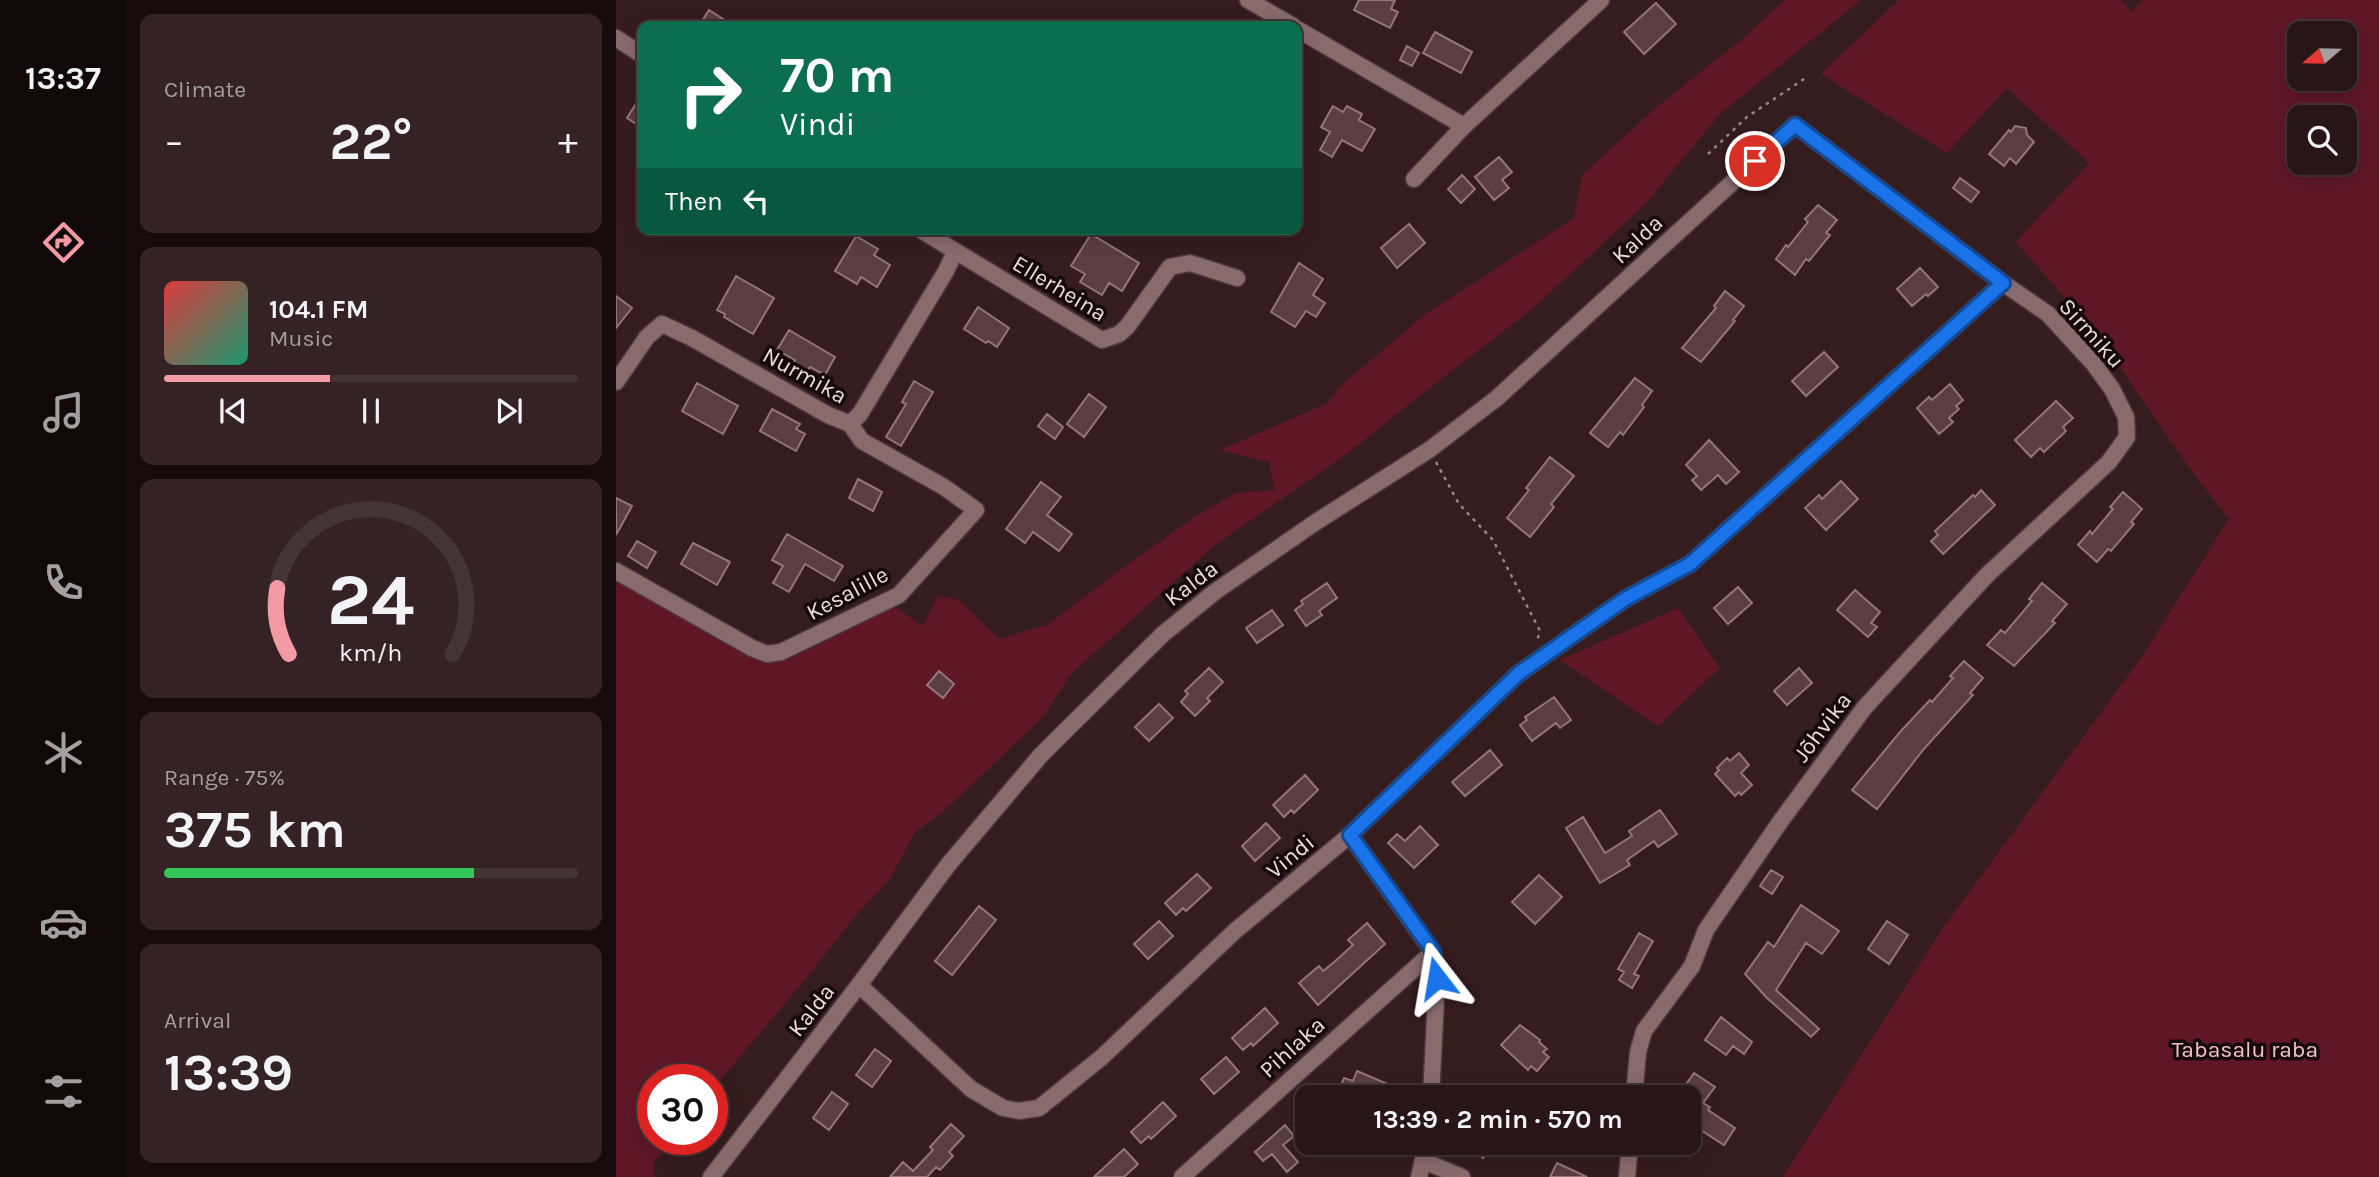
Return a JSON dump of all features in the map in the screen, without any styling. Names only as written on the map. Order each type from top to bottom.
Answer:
[{"type":"street","points":[[1248,0],[1285,21]]},
{"type":"street","points":[[1414,179],[1464,126],[1601,0]]},
{"type":"street","points":[[1302,31],[1464,126]]},
{"type":"street","points":[[616,38],[637,52]]},
{"type":"street","name":"Sirmiku","points":[[1795,125],[2048,314],[2112,389],[2126,417],[2127,437]]},
{"type":"street","name":"Kalda","points":[[711,1177],[948,865],[1033,764],[1163,634],[1238,576],[1316,522],[1429,450],[1497,398],[1795,125]]},
{"type":"street","name":"Ellerheina","points":[[928,235],[1102,340],[1119,334],[1127,327],[1170,267],[1190,263],[1237,278]]},
{"type":"street","name":"Nurmika","points":[[616,382],[647,337],[662,324],[850,425],[860,414],[955,252]]},
{"type":"street","name":"Vindi","points":[[859,985],[971,1089],[1003,1108],[1018,1111],[1039,1108],[1102,1058],[1235,931],[1350,835],[1518,674],[1625,599],[1690,564],[2003,283]]},
{"type":"street","name":"Kesalille","points":[[616,571],[767,654],[781,652],[899,595],[976,510],[944,488],[862,441],[850,425]]},
{"type":"street","name":"Jõhvika","points":[[1635,1085],[1638,1052],[1644,1031],[1692,966],[1706,930],[1865,707],[1987,575],[2109,463],[2127,437]]},
{"type":"street","points":[[1350,835],[1433,951],[1437,978],[1432,1085]]},
{"type":"street","name":"Pihlaka","points":[[1182,1177],[1433,951]]},
{"type":"street","points":[[1419,1177],[1425,1155]]},
{"type":"street","points":[[1627,1177],[1629,1155]]},
{"type":"street","points":[[1424,1161],[1462,1177]]},
{"type":"path","points":[[1708,154],[1747,117],[1808,77]]},
{"type":"path","points":[[1429,450],[1459,504],[1493,540],[1540,631],[1536,643]]},
{"type":"green space","points":[[1785,0],[1861,0],[1721,113],[1646,203],[1536,306],[1347,454],[1215,545],[1071,674],[1042,718],[943,812],[916,831],[889,880],[853,919],[728,1071],[728,1064],[637,1064],[637,1155],[660,1155],[653,1163],[654,1177],[616,1177],[616,581],[766,664],[895,607],[923,626],[938,596],[959,600],[999,639],[1047,625],[1196,516],[1236,493],[1275,490],[1269,462],[1220,450],[1328,403],[1340,386],[1426,314],[1574,218],[1582,175],[1658,106],[1740,41]]},
{"type":"green space","name":"Tabasalu raba","points":[[1899,0],[2121,0],[2132,12],[2142,0],[2379,0],[2379,1177],[1783,1177],[1943,928],[2139,661],[2229,519],[2191,470],[2096,333],[2016,242],[2089,163],[2007,88],[1947,153],[1821,74]]},
{"type":"green space","points":[[1678,608],[1720,668],[1658,726],[1560,660]]},
{"type":"building","points":[[1359,0],[1395,0],[1391,9],[1398,12],[1390,28],[1354,10]]},
{"type":"building","points":[[1656,3],[1676,24],[1644,54],[1624,32]]},
{"type":"building","points":[[709,10],[726,21],[702,21]]},
{"type":"building","points":[[1435,32],[1472,52],[1461,73],[1423,53]]},
{"type":"building","points":[[1407,46],[1419,53],[1412,66],[1400,60]]},
{"type":"building","points":[[637,102],[637,125],[627,118]]},
{"type":"building","points":[[1333,106],[1343,112],[1347,106],[1362,114],[1359,120],[1375,129],[1362,151],[1342,140],[1332,157],[1320,150],[1330,132],[1321,127]]},
{"type":"building","points":[[2015,126],[2026,128],[2027,135],[2034,142],[2016,164],[2010,158],[2004,166],[1989,154]]},
{"type":"building","points":[[1499,157],[1512,172],[1502,180],[1509,188],[1494,200],[1475,177]]},
{"type":"building","points":[[1462,175],[1475,189],[1461,203],[1448,189]]},
{"type":"building","points":[[1960,178],[1979,192],[1971,202],[1953,188]]},
{"type":"building","points":[[1818,205],[1837,220],[1826,233],[1830,235],[1809,261],[1806,259],[1795,275],[1776,259],[1808,222],[1805,219]]},
{"type":"building","points":[[1409,224],[1425,243],[1397,268],[1381,248]]},
{"type":"building","points":[[1090,235],[1139,263],[1122,291],[1109,283],[1102,295],[1080,282],[1085,274],[1071,266]]},
{"type":"building","points":[[856,236],[878,249],[874,255],[890,265],[877,287],[861,277],[857,284],[835,271]]},
{"type":"building","points":[[1299,263],[1323,279],[1313,295],[1325,303],[1316,317],[1306,311],[1295,327],[1271,312]]},
{"type":"building","points":[[1920,268],[1938,287],[1912,306],[1897,289]]},
{"type":"building","points":[[736,276],[774,298],[753,334],[717,310]]},
{"type":"building","points":[[1725,291],[1744,306],[1701,362],[1682,348],[1716,308],[1714,306]]},
{"type":"building","points":[[616,296],[632,308],[616,328]]},
{"type":"building","points":[[978,307],[1009,328],[997,347],[964,329]]},
{"type":"building","points":[[789,330],[835,357],[825,375],[810,367],[806,373],[792,365],[795,360],[777,350]]},
{"type":"building","points":[[1824,352],[1838,367],[1806,396],[1792,381]]},
{"type":"building","points":[[1635,378],[1652,391],[1642,405],[1644,407],[1623,435],[1620,432],[1608,447],[1590,433]]},
{"type":"building","points":[[914,381],[933,392],[901,446],[886,437],[906,404],[902,402]]},
{"type":"building","points":[[697,383],[738,406],[723,434],[682,411]]},
{"type":"building","points":[[1950,384],[1963,400],[1956,406],[1959,409],[1949,418],[1953,422],[1939,434],[1917,408],[1929,397],[1932,400]]},
{"type":"building","points":[[1089,394],[1106,407],[1084,437],[1067,424]]},
{"type":"building","points":[[2056,401],[2073,418],[2063,427],[2066,431],[2044,452],[2040,448],[2031,457],[2015,440]]},
{"type":"building","points":[[772,409],[800,424],[796,429],[805,434],[796,451],[760,431]]},
{"type":"building","points":[[1047,414],[1063,427],[1055,439],[1038,426]]},
{"type":"building","points":[[1709,440],[1739,472],[1726,484],[1718,475],[1701,490],[1692,480],[1697,476],[1686,465]]},
{"type":"building","points":[[1550,457],[1574,476],[1551,504],[1554,507],[1530,537],[1507,518]]},
{"type":"building","points":[[858,479],[882,492],[873,511],[849,498]]},
{"type":"building","points":[[1841,481],[1858,499],[1826,530],[1805,508],[1819,495],[1822,499]]},
{"type":"building","points":[[1041,482],[1061,497],[1047,515],[1072,534],[1059,551],[1033,532],[1025,543],[1006,529]]},
{"type":"building","points":[[1981,490],[1995,505],[1943,554],[1931,541],[1938,535],[1935,531]]},
{"type":"building","points":[[2123,492],[2142,509],[2131,522],[2134,524],[2111,551],[2108,549],[2097,562],[2078,545],[2090,531],[2092,534]]},
{"type":"building","points":[[616,498],[632,506],[616,535]]},
{"type":"building","points":[[787,534],[843,566],[834,581],[805,564],[789,592],[773,583],[783,566],[772,560]]},
{"type":"building","points":[[637,541],[656,552],[647,568],[628,556]]},
{"type":"building","points":[[693,543],[730,562],[717,585],[681,564]]},
{"type":"building","points":[[1327,583],[1337,598],[1319,611],[1322,615],[1306,626],[1295,610],[1303,604],[1301,601]]},
{"type":"building","points":[[2042,583],[2067,604],[2052,621],[2055,623],[2014,666],[1987,645],[2001,630],[2005,633],[2032,601],[2029,599]]},
{"type":"building","points":[[1738,587],[1752,603],[1728,624],[1714,608]]},
{"type":"building","points":[[1855,590],[1880,612],[1871,623],[1877,627],[1868,637],[1837,610]]},
{"type":"building","points":[[1272,610],[1283,625],[1257,643],[1246,628]]},
{"type":"building","points":[[1964,661],[1983,678],[1970,693],[1973,695],[1923,750],[1877,809],[1852,790],[1900,732],[1953,678],[1950,676]]},
{"type":"building","points":[[1209,668],[1223,682],[1207,698],[1210,701],[1195,716],[1181,702],[1188,694],[1185,691]]},
{"type":"building","points":[[1799,668],[1812,683],[1787,705],[1774,691]]},
{"type":"building","points":[[939,671],[954,684],[943,698],[927,685]]},
{"type":"building","points":[[1554,697],[1571,720],[1560,728],[1556,723],[1532,741],[1520,725],[1527,720],[1525,717]]},
{"type":"building","points":[[1159,704],[1173,718],[1149,741],[1135,727]]},
{"type":"building","points":[[1490,750],[1502,765],[1465,796],[1452,782]]},
{"type":"building","points":[[1739,753],[1749,765],[1741,773],[1752,785],[1741,795],[1739,792],[1735,796],[1715,774],[1727,758],[1730,761]]},
{"type":"building","points":[[1305,775],[1318,790],[1294,813],[1291,810],[1284,817],[1273,805]]},
{"type":"building","points":[[1660,810],[1677,834],[1658,847],[1654,841],[1627,860],[1630,865],[1600,883],[1566,828],[1583,817],[1605,853],[1632,836],[1629,831]]},
{"type":"building","points":[[1266,823],[1280,838],[1255,861],[1242,846]]},
{"type":"building","points":[[1420,826],[1438,845],[1414,868],[1388,843],[1397,834],[1405,841]]},
{"type":"building","points":[[1771,870],[1783,877],[1772,894],[1760,886]]},
{"type":"building","points":[[1197,874],[1211,888],[1186,911],[1183,908],[1176,915],[1165,903]]},
{"type":"building","points":[[1539,875],[1562,897],[1535,924],[1512,902]]},
{"type":"building","points":[[1801,905],[1839,931],[1822,954],[1806,943],[1776,990],[1819,1029],[1811,1037],[1767,998],[1745,974],[1768,942],[1774,947]]},
{"type":"building","points":[[979,906],[996,920],[952,975],[935,961]]},
{"type":"building","points":[[1159,921],[1173,936],[1148,959],[1134,944]]},
{"type":"building","points":[[1887,921],[1908,935],[1889,964],[1868,949]]},
{"type":"building","points":[[1367,923],[1385,944],[1318,1005],[1299,983],[1319,966],[1323,971],[1333,963],[1353,945],[1348,940]]},
{"type":"building","points":[[1639,933],[1653,941],[1634,974],[1639,976],[1632,988],[1619,980],[1624,972],[1618,969]]},
{"type":"building","points":[[1265,1008],[1278,1023],[1253,1046],[1251,1043],[1243,1050],[1232,1038]]},
{"type":"building","points":[[1721,1017],[1752,1042],[1744,1054],[1733,1046],[1726,1055],[1705,1040]]},
{"type":"building","points":[[1520,1025],[1547,1049],[1543,1052],[1549,1057],[1537,1071],[1531,1066],[1528,1070],[1501,1045]]},
{"type":"building","points":[[875,1049],[891,1061],[872,1087],[856,1075]]},
{"type":"building","points":[[1226,1057],[1239,1072],[1214,1094],[1201,1079]]},
{"type":"building","points":[[1357,1071],[1390,1085],[1341,1085],[1344,1078],[1353,1081]]},
{"type":"building","points":[[1694,1073],[1715,1087],[1703,1103],[1710,1107],[1708,1110],[1735,1128],[1724,1145],[1701,1130],[1701,1085],[1686,1085]]},
{"type":"building","points":[[832,1092],[848,1104],[829,1130],[813,1118]]},
{"type":"building","points":[[1163,1102],[1176,1116],[1151,1139],[1149,1136],[1141,1143],[1131,1132]]},
{"type":"building","points":[[951,1124],[964,1136],[949,1152],[953,1156],[940,1170],[936,1167],[927,1177],[890,1177],[903,1162],[913,1171],[933,1150],[930,1147]]},
{"type":"building","points":[[1285,1125],[1294,1136],[1283,1145],[1298,1162],[1287,1172],[1272,1154],[1263,1161],[1255,1152]]},
{"type":"building","points":[[1124,1149],[1138,1164],[1124,1177],[1094,1177]]},
{"type":"building","points":[[1557,1163],[1587,1177],[1550,1177]]},
{"type":"route","points":[[1437,978],[1433,951],[1350,835],[1518,674],[1625,599],[1690,564],[2003,283],[1795,125],[1755,161]]}]
